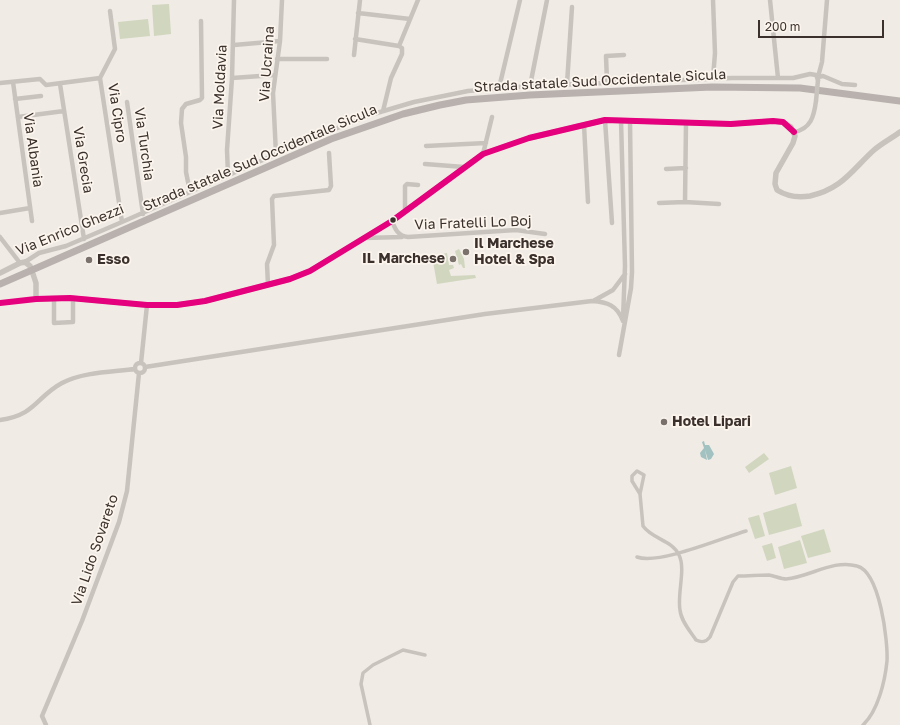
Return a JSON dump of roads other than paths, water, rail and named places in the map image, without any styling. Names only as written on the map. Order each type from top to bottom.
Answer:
[{"type":"main road","name":"Strada statale Sud Occidentale Sicula","points":[[0,284],[331,139],[403,114],[440,105],[466,100],[530,95],[712,87],[800,88],[900,101]]},
{"type":"street","name":"Via Moldavia","points":[[228,175],[227,150],[234,45],[234,0]]},
{"type":"street","name":"Via Ucraina","points":[[276,154],[273,93],[280,41],[282,0]]},
{"type":"street","points":[[354,55],[360,0]]},
{"type":"street","points":[[383,111],[391,78],[402,54],[402,48],[400,46],[418,0]]},
{"type":"street","points":[[499,88],[520,0]]},
{"type":"street","points":[[530,86],[547,0]]},
{"type":"street","points":[[713,0],[716,53],[713,78]]},
{"type":"street","points":[[770,0],[778,78]]},
{"type":"street","points":[[794,132],[808,126],[814,114],[818,78],[822,62],[827,0]]},
{"type":"street","points":[[567,84],[572,7]]},
{"type":"street","name":"Via Cipro","points":[[110,11],[115,49],[100,78],[122,222]]},
{"type":"street","points":[[358,13],[410,19]]},
{"type":"street","points":[[190,192],[186,172],[181,113],[186,104],[202,98],[201,21]]},
{"type":"street","points":[[356,38],[400,46]]},
{"type":"street","points":[[234,45],[280,41]]},
{"type":"street","points":[[607,82],[606,56],[624,55]]},
{"type":"street","points":[[277,59],[327,59]]},
{"type":"street","name":"Via Enrico Ghezzi","points":[[0,273],[25,264],[39,253],[50,251],[143,214],[333,129],[383,111],[441,96],[499,88],[530,86],[713,78],[793,78],[810,74],[818,78],[823,76],[842,84],[855,85]]},
{"type":"street","points":[[232,78],[275,75]]},
{"type":"street","points":[[0,84],[40,79],[46,86],[100,78]]},
{"type":"street","name":"Via Albania","points":[[13,82],[32,221]]},
{"type":"street","name":"Via Grecia","points":[[60,84],[84,238]]},
{"type":"street","points":[[15,99],[41,96]]},
{"type":"street","name":"Via Turchia","points":[[127,102],[143,214]]},
{"type":"street","points":[[18,117],[64,111]]},
{"type":"street","points":[[483,154],[492,117]]},
{"type":"street","points":[[0,303],[36,299],[73,298],[147,305],[193,303],[299,276],[392,221],[483,154],[523,140],[605,120],[731,124],[778,121],[791,127],[794,132],[793,142],[775,178],[777,190],[791,197],[819,194],[834,188],[846,180],[875,149],[900,132]]},
{"type":"street","points":[[605,120],[612,223]]},
{"type":"street","points":[[621,120],[625,274],[623,330]]},
{"type":"street","points":[[619,355],[629,298],[632,265],[630,121]]},
{"type":"street","points":[[685,202],[686,123]]},
{"type":"street","points":[[584,126],[588,202]]},
{"type":"street","points":[[426,146],[486,143]]},
{"type":"street","points":[[268,285],[267,264],[274,245],[272,199],[274,196],[329,190],[331,186],[329,153]]},
{"type":"street","points":[[425,164],[464,167]]},
{"type":"street","points":[[666,169],[686,168]]},
{"type":"street","points":[[405,210],[405,186],[407,184],[418,185]]},
{"type":"street","points":[[659,204],[685,202],[719,204]]},
{"type":"street","points":[[0,213],[30,208]]},
{"type":"street","name":"Via Fratelli Lo Boj","points":[[392,221],[397,232],[402,236]]},
{"type":"street","name":"Via Fratelli Lo Boj","points":[[364,238],[402,236],[416,237],[516,230],[545,234]]},
{"type":"street","points":[[0,237],[25,264]]},
{"type":"street","points":[[33,274],[36,283],[36,299]]},
{"type":"street","points":[[592,301],[613,290],[625,274]]},
{"type":"street","points":[[613,290],[624,292],[629,298]]},
{"type":"street","points":[[54,299],[54,323],[72,322],[73,298]]},
{"type":"street","points":[[145,367],[485,314],[592,301],[603,302],[614,306],[623,304],[629,298]]},
{"type":"street","points":[[141,363],[147,305]]},
{"type":"street","points":[[614,306],[623,321]]},
{"type":"street","points":[[141,363],[145,367]]},
{"type":"street","points":[[135,369],[136,365],[141,363]]},
{"type":"street","points":[[135,369],[139,373],[144,372],[145,367]]},
{"type":"street","points":[[0,420],[22,415],[33,409],[55,388],[64,382],[77,378],[135,369]]},
{"type":"street","name":"Via Lido Sovareto","points":[[46,725],[42,720],[44,710],[82,621],[119,522],[127,491],[139,373]]},
{"type":"street","points":[[640,494],[644,475],[637,471],[632,476],[640,494],[643,526],[673,547],[678,553],[681,564],[679,604],[681,616],[696,640],[702,642],[710,637],[733,582],[738,576],[770,575],[786,579],[833,566],[850,564],[861,567],[871,581],[878,595],[887,661],[882,685],[873,712],[862,725]]},
{"type":"street","points":[[637,557],[651,560],[678,553],[746,530]]},
{"type":"street","points":[[370,725],[361,684],[363,673],[373,665],[403,650],[425,655]]},
{"type":"water","points":[[704,441],[705,445],[709,445],[714,454],[711,459],[708,460],[705,450],[707,460],[701,457],[700,453],[704,448],[702,442]]},
{"type":"place","name":"Il Marchese Hotel & Spa","points":[[466,252]]},
{"type":"place","name":"IL Marchese","points":[[453,259]]},
{"type":"place","name":"Esso","points":[[89,260]]},
{"type":"place","name":"Hotel Lipari","points":[[664,422]]}]
